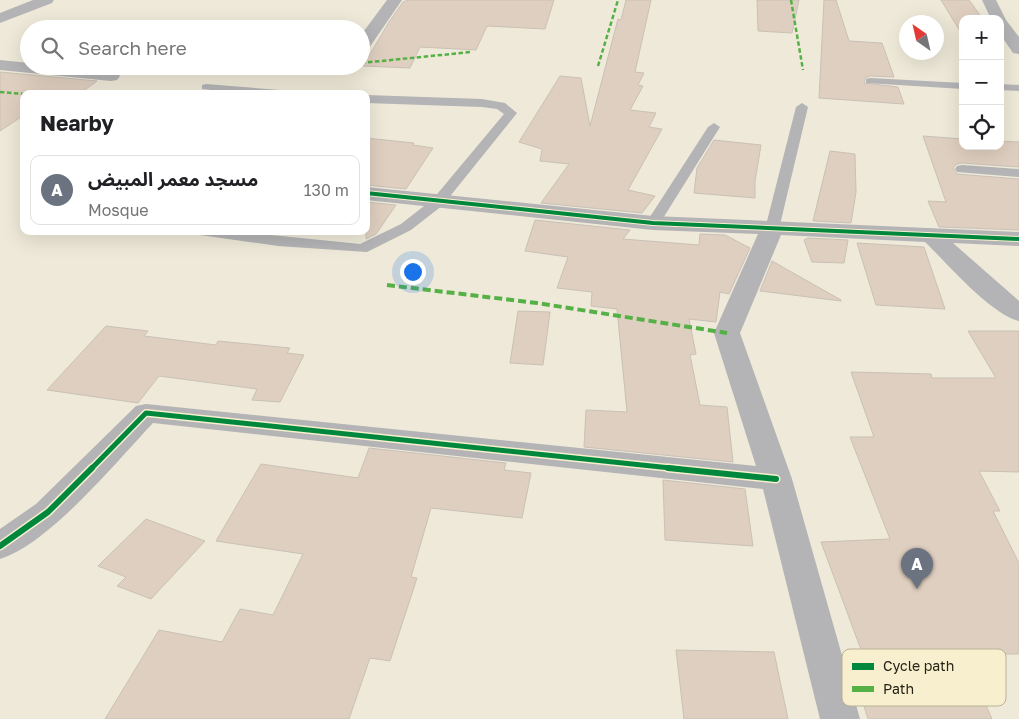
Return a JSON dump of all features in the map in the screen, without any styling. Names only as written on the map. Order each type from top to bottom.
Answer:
[{"type":"street","points":[[0,18],[47,0]]},
{"type":"street","points":[[370,35],[395,0]]},
{"type":"street","points":[[989,0],[997,15]]},
{"type":"street","points":[[1004,26],[1019,49]]},
{"type":"street","points":[[0,65],[20,67]]},
{"type":"street","points":[[101,75],[111,76]]},
{"type":"street","points":[[370,194],[438,202],[653,222],[1019,239]]},
{"type":"street","points":[[772,229],[727,333],[776,479],[840,719]]},
{"type":"street","points":[[931,235],[999,299],[1019,313]]},
{"type":"street","points":[[0,546],[48,512],[146,413],[776,479]]},
{"type":"lane","points":[[870,81],[959,86]]},
{"type":"lane","points":[[206,87],[243,90]]},
{"type":"lane","points":[[1004,87],[1019,88]]},
{"type":"lane","points":[[227,235],[278,242],[362,249],[406,227],[438,202],[511,113],[500,106],[482,103],[370,99]]},
{"type":"lane","points":[[772,229],[802,107]]},
{"type":"lane","points":[[653,222],[714,127]]},
{"type":"lane","points":[[962,169],[1019,173]]},
{"type":"building","points":[[408,0],[554,0],[545,29],[487,26],[476,50],[420,47],[410,68],[370,66],[370,54],[403,2]]},
{"type":"building","points":[[626,0],[651,0],[635,72],[644,73],[638,85],[643,86],[630,110],[656,113],[649,127],[662,129],[628,190],[655,196],[642,213],[541,203],[569,164],[540,161],[542,149],[519,142],[560,76],[581,78],[590,126],[618,19],[621,20]]},
{"type":"building","points":[[757,0],[799,0],[792,33],[758,31]]},
{"type":"building","points":[[824,0],[836,0],[849,41],[882,43],[894,77],[870,76],[865,78],[864,83],[898,87],[904,104],[819,98]]},
{"type":"building","points":[[941,0],[969,0],[980,15],[959,15],[959,29]]},
{"type":"building","points":[[0,72],[97,81],[85,90],[20,90],[20,118],[0,131]]},
{"type":"building","points":[[923,136],[959,139],[959,150],[1004,150],[1004,141],[1019,142],[1019,167],[962,163],[957,164],[953,168],[957,174],[1019,179],[1019,230],[939,227],[928,201],[946,202]]},
{"type":"building","points":[[370,138],[414,143],[413,145],[433,148],[406,189],[370,185]]},
{"type":"building","points":[[714,140],[761,145],[755,181],[755,198],[694,193],[697,168]]},
{"type":"building","points":[[830,151],[855,154],[856,192],[851,223],[813,221]]},
{"type":"building","points":[[370,202],[396,205],[376,234],[366,239],[366,235],[370,235]]},
{"type":"building","points":[[535,220],[630,230],[623,239],[699,245],[700,234],[725,235],[750,248],[729,294],[720,292],[716,322],[689,319],[696,354],[690,355],[700,405],[727,407],[733,462],[584,447],[586,410],[627,412],[617,309],[591,306],[592,292],[557,288],[568,257],[525,251]]},
{"type":"building","points":[[808,238],[848,240],[844,263],[812,262],[804,240]]},
{"type":"building","points":[[857,243],[924,247],[945,309],[876,305]]},
{"type":"building","points":[[772,261],[841,300],[841,301],[760,291]]},
{"type":"building","points":[[518,311],[550,312],[543,365],[510,363]]},
{"type":"building","points":[[106,326],[148,331],[144,336],[216,345],[218,341],[290,348],[287,353],[304,355],[280,402],[252,400],[257,389],[159,376],[138,403],[47,390]]},
{"type":"building","points":[[968,331],[1019,331],[1019,472],[979,471],[1000,511],[993,511],[1019,563],[1019,654],[1006,654],[1006,649],[861,649],[821,542],[890,539],[850,437],[874,437],[851,372],[931,374],[932,378],[996,378]]},
{"type":"building","points":[[369,448],[506,463],[504,470],[531,473],[522,518],[431,508],[411,577],[417,578],[390,661],[370,658],[349,719],[105,719],[159,630],[222,642],[240,609],[273,615],[303,554],[216,541],[261,464],[358,478]]},
{"type":"building","points":[[663,480],[745,489],[753,546],[665,540]]},
{"type":"building","points":[[146,519],[205,541],[151,599],[117,586],[126,577],[98,566]]},
{"type":"building","points":[[676,650],[774,652],[788,719],[684,719]]},
{"type":"building","points":[[864,706],[986,706],[992,719],[868,719]]},
{"type":"marked path","points":[[598,66],[618,0]]},
{"type":"marked path","points":[[791,0],[803,70]]},
{"type":"marked path","points":[[370,62],[471,52]]},
{"type":"marked path","points":[[0,92],[20,94]]},
{"type":"marked path","points":[[387,285],[537,303],[727,333]]},
{"type":"cycle path","points":[[370,193],[653,223],[1019,239]]},
{"type":"cycle path","points":[[0,546],[48,512],[146,413],[776,479]]},
{"type":"place","name":"مسجد معمر المبيض","points":[[917,589]]}]
